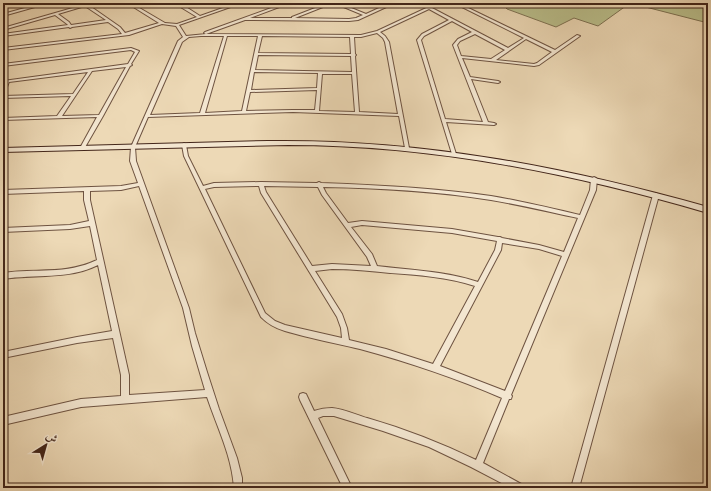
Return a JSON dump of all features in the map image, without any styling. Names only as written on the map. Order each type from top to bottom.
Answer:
[{"type":"street","points":[[3,15],[47,3]]},
{"type":"street","points":[[130,3],[168,26],[177,25],[240,3]]},
{"type":"street","points":[[176,3],[200,17]]},
{"type":"street","points":[[183,7],[196,3]]},
{"type":"street","points":[[201,35],[288,3]]},
{"type":"street","points":[[290,20],[331,3]]},
{"type":"street","points":[[336,3],[366,15]]},
{"type":"street","points":[[379,3],[386,6]]},
{"type":"street","points":[[244,19],[349,20],[366,15],[393,3]]},
{"type":"street","points":[[238,488],[234,461],[210,393],[190,329],[186,308],[132,160],[133,146],[180,41],[185,37],[201,35],[226,35],[352,37],[378,32],[440,3]]},
{"type":"street","points":[[456,3],[555,52]]},
{"type":"street","points":[[3,29],[85,4],[121,30],[124,34]]},
{"type":"street","points":[[429,8],[508,50]]},
{"type":"street","points":[[56,14],[69,24],[70,27]]},
{"type":"street","points":[[452,20],[423,34],[419,40],[454,154]]},
{"type":"street","points":[[3,35],[109,21]]},
{"type":"street","points":[[26,23],[36,31]]},
{"type":"street","points":[[3,49],[124,34],[141,31],[162,23]]},
{"type":"street","points":[[177,25],[184,32],[185,37]]},
{"type":"street","points":[[378,32],[387,42],[407,148]]},
{"type":"street","points":[[475,32],[456,42],[455,47],[469,78],[486,123]]},
{"type":"street","points":[[202,114],[226,35]]},
{"type":"street","points":[[244,112],[260,36]]},
{"type":"street","points":[[460,57],[534,65],[538,64],[578,36]]},
{"type":"street","points":[[352,37],[357,114]]},
{"type":"street","points":[[491,61],[526,38]]},
{"type":"street","points":[[3,65],[135,50],[137,52],[82,148]]},
{"type":"street","points":[[256,54],[354,55]]},
{"type":"street","points":[[3,92],[5,82],[130,65]]},
{"type":"street","points":[[59,117],[91,70]]},
{"type":"street","points":[[253,71],[355,73]]},
{"type":"street","points":[[317,112],[320,72]]},
{"type":"street","points":[[469,78],[498,82]]},
{"type":"street","points":[[249,91],[319,89]]},
{"type":"street","points":[[3,97],[74,95]]},
{"type":"street","points":[[147,116],[244,112],[317,112],[401,115]]},
{"type":"street","points":[[3,119],[101,116]]},
{"type":"street","points":[[444,120],[494,124]]},
{"type":"street","points":[[3,150],[313,143],[407,148],[526,165],[594,179],[708,210]]},
{"type":"street","points":[[184,145],[186,156],[201,188],[266,319],[278,326],[387,352],[435,367],[508,396]]},
{"type":"street","points":[[478,465],[593,190],[594,179]]},
{"type":"street","points":[[3,192],[126,187],[140,184]]},
{"type":"street","points":[[201,188],[214,185],[261,184],[384,186],[453,192],[513,202],[581,217]]},
{"type":"street","points":[[261,184],[263,192],[340,316],[346,342]]},
{"type":"street","points":[[319,184],[324,194],[370,256],[375,269]]},
{"type":"street","points":[[87,189],[86,197],[126,381],[126,399]]},
{"type":"street","points":[[575,488],[656,195]]},
{"type":"street","points":[[3,230],[70,227],[92,223]]},
{"type":"street","points":[[347,225],[362,223],[400,225],[452,231],[538,246],[566,255]]},
{"type":"street","points":[[435,367],[498,250],[500,239]]},
{"type":"street","points":[[3,276],[75,272],[100,261]]},
{"type":"street","points":[[310,269],[327,266],[375,269],[457,278],[479,285]]},
{"type":"street","points":[[3,355],[77,340],[116,334]]},
{"type":"street","points":[[3,421],[81,402],[210,393]]},
{"type":"street","points":[[303,398],[348,488]]},
{"type":"street","points":[[312,416],[323,412],[334,412],[382,425],[429,442],[478,465],[520,488]]},
{"type":"green space","points":[[501,3],[630,3],[598,26],[574,18],[556,27],[507,9]]},
{"type":"green space","points":[[630,3],[708,3],[708,23]]}]
